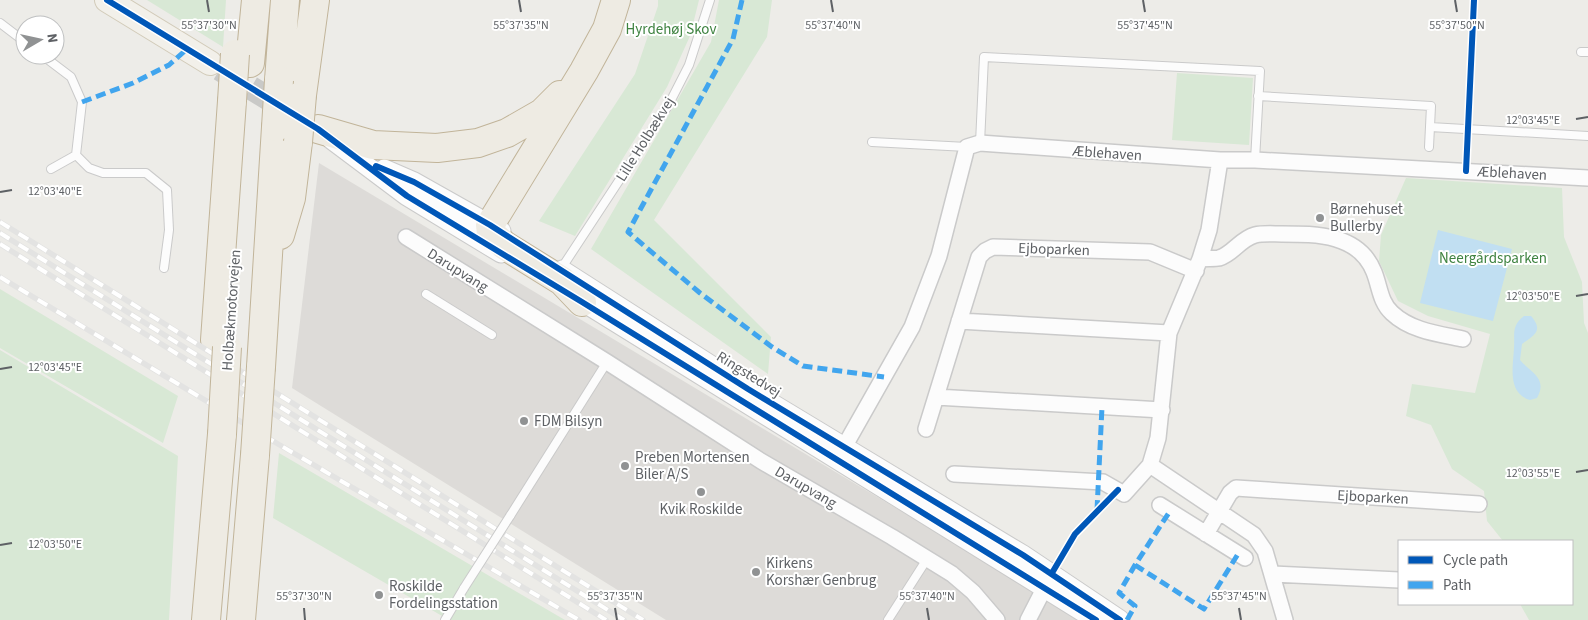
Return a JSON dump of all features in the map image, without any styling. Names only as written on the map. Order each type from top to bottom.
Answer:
[{"type":"highway","points":[[232,60],[238,0]]},
{"type":"highway","name":"Holbækmotorvejen","points":[[206,620],[217,478],[215,430],[239,105],[232,60],[256,0]]},
{"type":"highway","points":[[241,620],[256,455],[285,0]]},
{"type":"highway","points":[[267,277],[308,135],[302,95],[315,0]]},
{"type":"highway","points":[[582,302],[562,281],[504,245],[491,232],[490,225],[584,71],[607,29],[616,0]]},
{"type":"highway","points":[[308,135],[374,145],[437,148],[478,143],[507,133],[542,113],[584,71]]},
{"type":"main road","points":[[107,1],[232,60]]},
{"type":"street","name":"Ringstedvej","points":[[308,135],[414,182],[490,225],[748,389],[841,453]]},
{"type":"street","name":"Æblehaven","points":[[973,145],[1220,160],[1255,160],[1588,178]]},
{"type":"street","points":[[841,453],[912,327],[939,256],[973,145]]},
{"type":"street","name":"Ringstedvej","points":[[360,159],[407,196],[582,302],[841,453],[1048,581],[1120,620]]},
{"type":"street","points":[[954,474],[1103,482],[1124,494],[1150,465],[1158,438],[1169,333],[1198,265],[1208,230],[1220,160]]},
{"type":"street","name":"Ejboparken","points":[[926,429],[979,257],[982,253],[994,248],[1150,252],[1198,265],[1220,258],[1230,252],[1240,242],[1255,235],[1283,234],[1331,238],[1348,243],[1360,250],[1374,273],[1380,296],[1391,312],[1403,322],[1417,328],[1463,339]]},
{"type":"street","name":"Darupvang","points":[[406,237],[607,362],[761,461],[952,574],[973,592],[997,620]]},
{"type":"street","points":[[960,321],[1169,333]]},
{"type":"street","points":[[936,397],[1162,410]]},
{"type":"street","points":[[1150,465],[1254,535],[1264,551],[1273,574],[1285,620]]},
{"type":"street","name":"Ejboparken","points":[[1206,534],[1230,493],[1236,488],[1480,504]]},
{"type":"street","points":[[1160,505],[1245,558]]},
{"type":"street","points":[[1273,574],[1398,580]]},
{"type":"street","name":"Ringstedvej","points":[[1048,581],[1096,620]]},
{"type":"street","points":[[1028,620],[1048,581]]},
{"type":"lane","name":"Lille Holbækvej","points":[[561,269],[668,106],[689,65],[710,0]]},
{"type":"lane","points":[[0,23],[15,34]]},
{"type":"lane","points":[[872,142],[973,145],[984,57],[1260,71],[1255,160]]},
{"type":"lane","points":[[55,65],[71,77],[82,102],[76,155]]},
{"type":"lane","points":[[1258,96],[1432,106],[1429,147]]},
{"type":"lane","points":[[1430,128],[1588,136]]},
{"type":"lane","points":[[51,169],[76,155]]},
{"type":"lane","points":[[76,155],[89,168],[104,173],[146,173],[167,190],[169,230],[164,268]]},
{"type":"lane","points":[[426,294],[492,334]]},
{"type":"lane","points":[[445,620],[607,362]]},
{"type":"lane","points":[[888,620],[927,559]]},
{"type":"shaded area","points":[[319,163],[1083,620],[666,620],[292,388]]},
{"type":"green space","points":[[147,0],[226,0],[223,47]]},
{"type":"green space","name":"Hyrdehøj Skov","points":[[658,0],[699,0],[690,36],[667,87],[575,236],[539,221],[635,74],[658,6]]},
{"type":"green space","points":[[719,0],[772,0],[767,37],[654,220],[771,337],[768,374],[591,249],[711,42]]},
{"type":"green space","points":[[1177,73],[1253,78],[1249,145],[1172,140]]},
{"type":"green space","name":"Neergårdsparken","points":[[1406,178],[1562,188],[1564,237],[1582,282],[1584,323],[1588,333],[1588,620],[1529,620],[1521,605],[1573,605],[1573,540],[1502,540],[1487,521],[1484,491],[1452,469],[1431,425],[1406,416],[1412,384],[1475,393],[1490,334],[1428,316],[1398,301],[1379,261],[1381,235]]},
{"type":"green space","points":[[0,289],[178,396],[163,443],[0,348]]},
{"type":"green space","points":[[0,350],[178,456],[169,620],[0,620]]},
{"type":"green space","points":[[279,453],[565,620],[449,620],[273,518]]},
{"type":"water","points":[[1438,230],[1512,249],[1493,321],[1420,303]]},
{"type":"water","points":[[1524,316],[1531,316],[1537,325],[1534,335],[1522,344],[1520,360],[1537,376],[1541,385],[1537,398],[1530,400],[1518,392],[1513,378],[1514,331],[1517,323]]},
{"type":"tunnel","points":[[220,69],[292,113]]},
{"type":"railway","points":[[0,222],[643,620]]},
{"type":"railway","points":[[0,233],[624,620]]},
{"type":"railway","points":[[0,244],[606,620]]},
{"type":"railway","points":[[0,277],[278,444],[579,620]]},
{"type":"marked path","points":[[742,0],[733,39],[628,232],[700,293],[772,347],[803,366],[884,377]]},
{"type":"marked path","points":[[82,102],[133,83],[169,65],[187,49]]},
{"type":"marked path","points":[[1097,510],[1102,407]]},
{"type":"marked path","points":[[1127,620],[1135,606],[1119,593],[1170,511]]},
{"type":"marked path","points":[[1135,565],[1204,609],[1238,554]]},
{"type":"cycle path","points":[[107,0],[318,129],[407,196],[1096,620]]},
{"type":"cycle path","points":[[1466,171],[1474,0]]},
{"type":"cycle path","points":[[376,166],[414,182],[490,225],[748,389],[1023,555],[1120,620]]},
{"type":"cycle path","points":[[1052,573],[1075,534],[1118,490]]},
{"type":"place","name":"Børnehuset Bullerby","points":[[1320,218]]},
{"type":"place","name":"FDM Bilsyn","points":[[524,421]]},
{"type":"place","name":"Preben Mortensen Biler A/S","points":[[625,466]]},
{"type":"place","name":"Kvik Roskilde","points":[[701,492]]},
{"type":"place","name":"Kirkens Korshær Genbrug","points":[[756,572]]},
{"type":"place","name":"Roskilde Fordelingsstation","points":[[379,595]]}]
